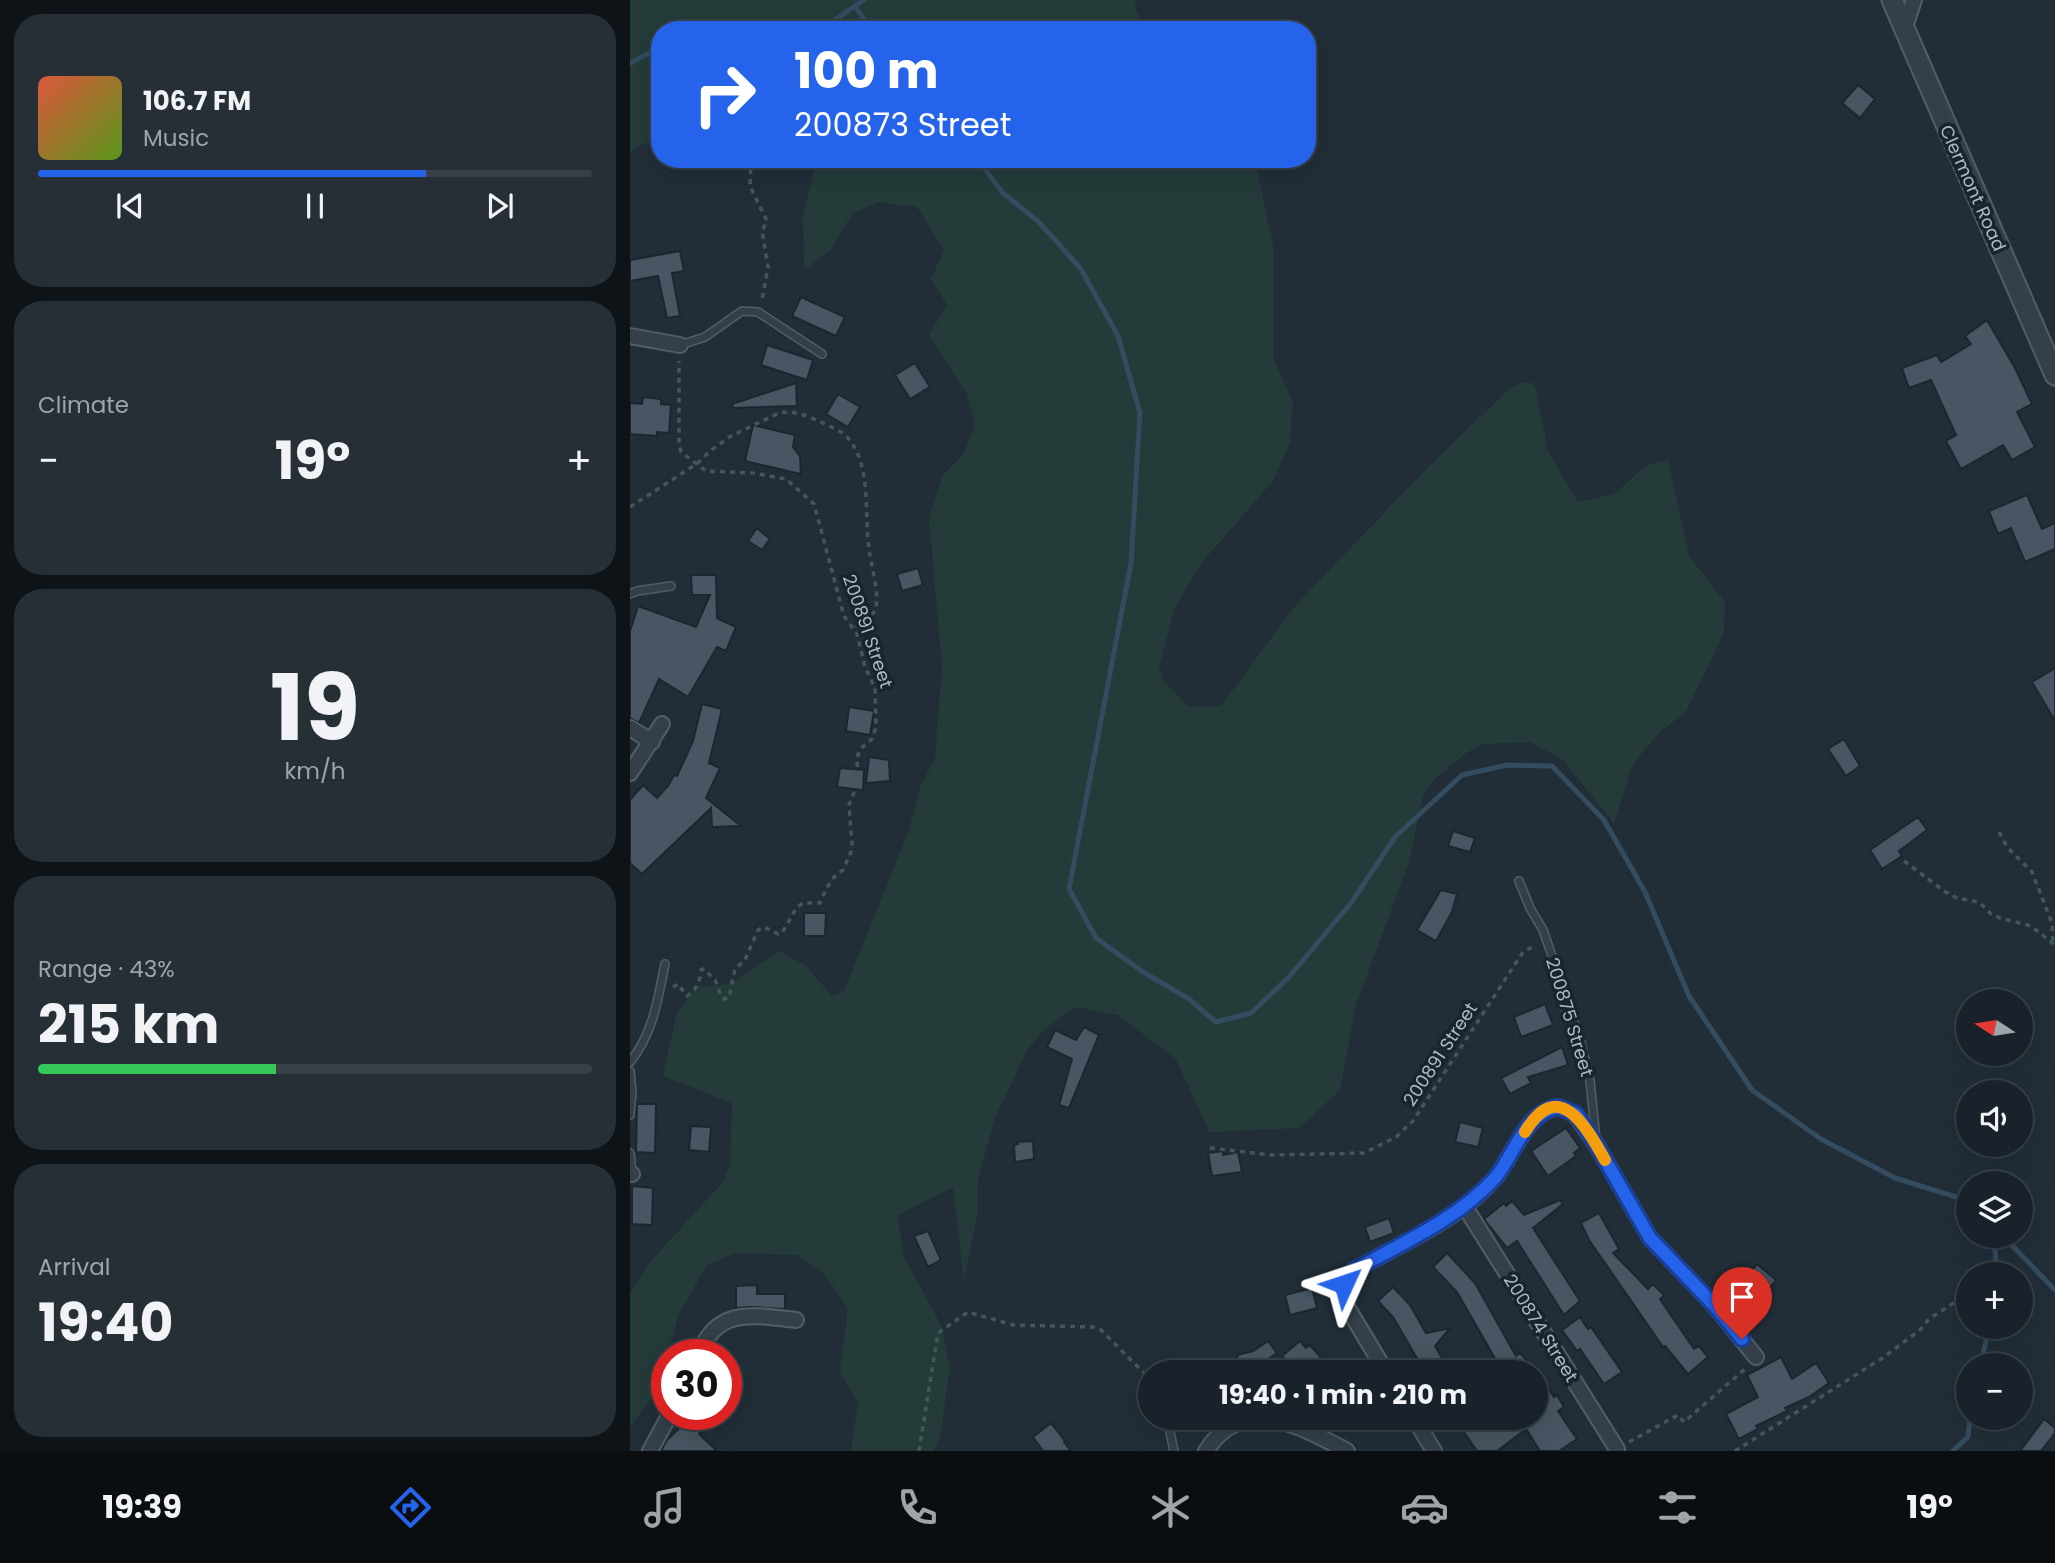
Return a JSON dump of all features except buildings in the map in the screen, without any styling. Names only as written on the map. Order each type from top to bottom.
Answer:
[{"type":"street","name":"Clermont Road","points":[[1892,0],[2055,375]]},
{"type":"street","points":[[1904,30],[1914,0]]},
{"type":"street","points":[[630,336],[680,345]]},
{"type":"street","points":[[630,772],[662,724]]},
{"type":"street","points":[[630,728],[652,742]]},
{"type":"street","points":[[1380,1360],[1344,1302],[1344,1284],[1354,1270],[1465,1206],[1494,1178],[1528,1127],[1544,1111],[1558,1107],[1576,1114],[1596,1144]]},
{"type":"street","name":"200875 Street","points":[[1596,1144],[1650,1238],[1713,1304],[1756,1357]]},
{"type":"street","name":"200874 Street","points":[[1465,1206],[1617,1449]]},
{"type":"street","points":[[706,1339],[724,1321],[766,1317],[796,1320]]},
{"type":"street","points":[[1206,1451],[1220,1434],[1260,1418],[1297,1425],[1347,1451]]},
{"type":"street","points":[[650,1451],[661,1430]]},
{"type":"street","points":[[1421,1430],[1434,1451]]},
{"type":"lane","points":[[680,345],[705,337],[742,311],[758,312],[822,354]]},
{"type":"lane","points":[[630,594],[670,586]]},
{"type":"lane","name":"200875 Street","points":[[1519,881],[1543,930],[1563,1006],[1577,1027],[1590,1082],[1596,1144]]},
{"type":"lane","points":[[630,1062],[639,1051],[652,1023],[665,964]]},
{"type":"lane","points":[[630,1071],[630,1115]]},
{"type":"lane","points":[[630,1153],[631,1174]]},
{"type":"lane","points":[[1170,1430],[1174,1451]]},
{"type":"path","points":[[751,168],[750,186],[767,221],[762,231],[768,267],[767,278],[758,312]]},
{"type":"path","points":[[680,345],[679,443],[681,452],[698,463]]},
{"type":"path","points":[[630,507],[698,463],[731,436],[787,411],[815,419],[848,438],[855,449],[867,491],[867,535],[876,604],[875,612],[854,629]]},
{"type":"path","name":"200891 Street","points":[[659,994],[678,984],[687,996],[693,993],[700,980],[701,970],[704,969],[715,980],[722,998],[726,999],[729,997],[735,969],[745,960],[758,930],[764,927],[778,934],[782,933],[797,907],[803,903],[820,903],[834,877],[844,870],[852,844],[849,805],[855,790],[858,755],[860,749],[872,739],[876,727],[877,694],[865,667],[854,629],[844,616],[814,504],[786,479],[753,473],[713,473],[706,471],[698,463]]},
{"type":"path","points":[[1999,832],[2007,847],[2032,872],[2052,923],[2055,945]]},
{"type":"path","points":[[1904,861],[1944,891],[1957,898],[1979,902],[1991,914],[2000,918],[2031,926],[2055,945]]},
{"type":"path","name":"200891 Street","points":[[1210,1148],[1272,1155],[1364,1153],[1396,1136],[1413,1121],[1523,952],[1533,946],[1548,947]]},
{"type":"path","points":[[1735,1451],[1881,1359],[1929,1319],[1956,1301]]},
{"type":"path","points":[[919,1451],[938,1333],[968,1312],[1013,1325],[1093,1327],[1101,1330],[1138,1367]]},
{"type":"path","points":[[1617,1449],[1678,1415],[1684,1422],[1737,1377],[1756,1357]]},
{"type":"green space","points":[[630,0],[1135,0],[1141,21],[651,21],[651,142],[639,146],[630,156]]},
{"type":"green space","points":[[815,168],[1257,168],[1274,251],[1274,360],[1293,402],[1290,442],[1273,481],[1202,562],[1175,607],[1159,667],[1163,680],[1189,707],[1221,706],[1295,606],[1427,468],[1509,389],[1523,382],[1532,383],[1535,387],[1548,451],[1578,502],[1614,494],[1647,465],[1668,459],[1689,556],[1725,602],[1724,633],[1686,712],[1661,731],[1637,759],[1631,769],[1614,824],[1563,760],[1531,742],[1484,744],[1466,753],[1436,778],[1423,795],[1409,862],[1356,1005],[1340,1090],[1299,1128],[1209,1132],[1176,1059],[1118,1015],[1076,1007],[1047,1027],[1029,1047],[996,1115],[978,1178],[978,1211],[964,1281],[953,1187],[898,1215],[903,1255],[941,1325],[950,1368],[940,1437],[933,1451],[851,1451],[858,1403],[840,1372],[848,1308],[823,1272],[797,1255],[735,1253],[707,1265],[679,1314],[672,1339],[651,1339],[651,1399],[630,1427],[630,1294],[649,1263],[722,1183],[730,1166],[732,1103],[663,1076],[677,1013],[696,987],[731,984],[779,951],[805,965],[832,996],[844,991],[908,833],[921,784],[935,759],[942,666],[929,518],[943,474],[963,455],[974,422],[967,394],[929,335],[947,305],[931,279],[944,250],[917,207],[878,202],[852,214],[830,251],[804,270],[803,215]]},
{"type":"waterway","points":[[833,21],[864,0]]},
{"type":"waterway","points":[[855,6],[865,21]]},
{"type":"waterway","points":[[630,63],[651,52]]},
{"type":"waterway","points":[[984,168],[1003,193],[1039,222],[1081,269],[1118,336],[1140,413],[1131,563],[1069,889],[1096,938],[1143,972],[1189,999],[1216,1022],[1251,1013],[1288,978],[1351,903],[1395,837],[1462,775],[1507,765],[1552,766],[1604,820],[1645,892],[1689,996],[1752,1090],[1821,1139],[1895,1178],[1956,1197]]},
{"type":"waterway","points":[[1995,1248],[1996,1262]]},
{"type":"waterway","points":[[2015,1248],[2055,1290]]},
{"type":"waterway","points":[[1983,1353],[1987,1339]]},
{"type":"waterway","points":[[1953,1451],[1968,1437],[1969,1430]]},
{"type":"slow traffic","points":[[1525,1132],[1544,1111],[1564,1108],[1576,1114],[1605,1160]]},
{"type":"route","points":[[1344,1284],[1354,1270],[1465,1206],[1504,1166],[1528,1127],[1540,1114],[1558,1107],[1576,1114],[1650,1238],[1713,1304],[1742,1339]]}]
